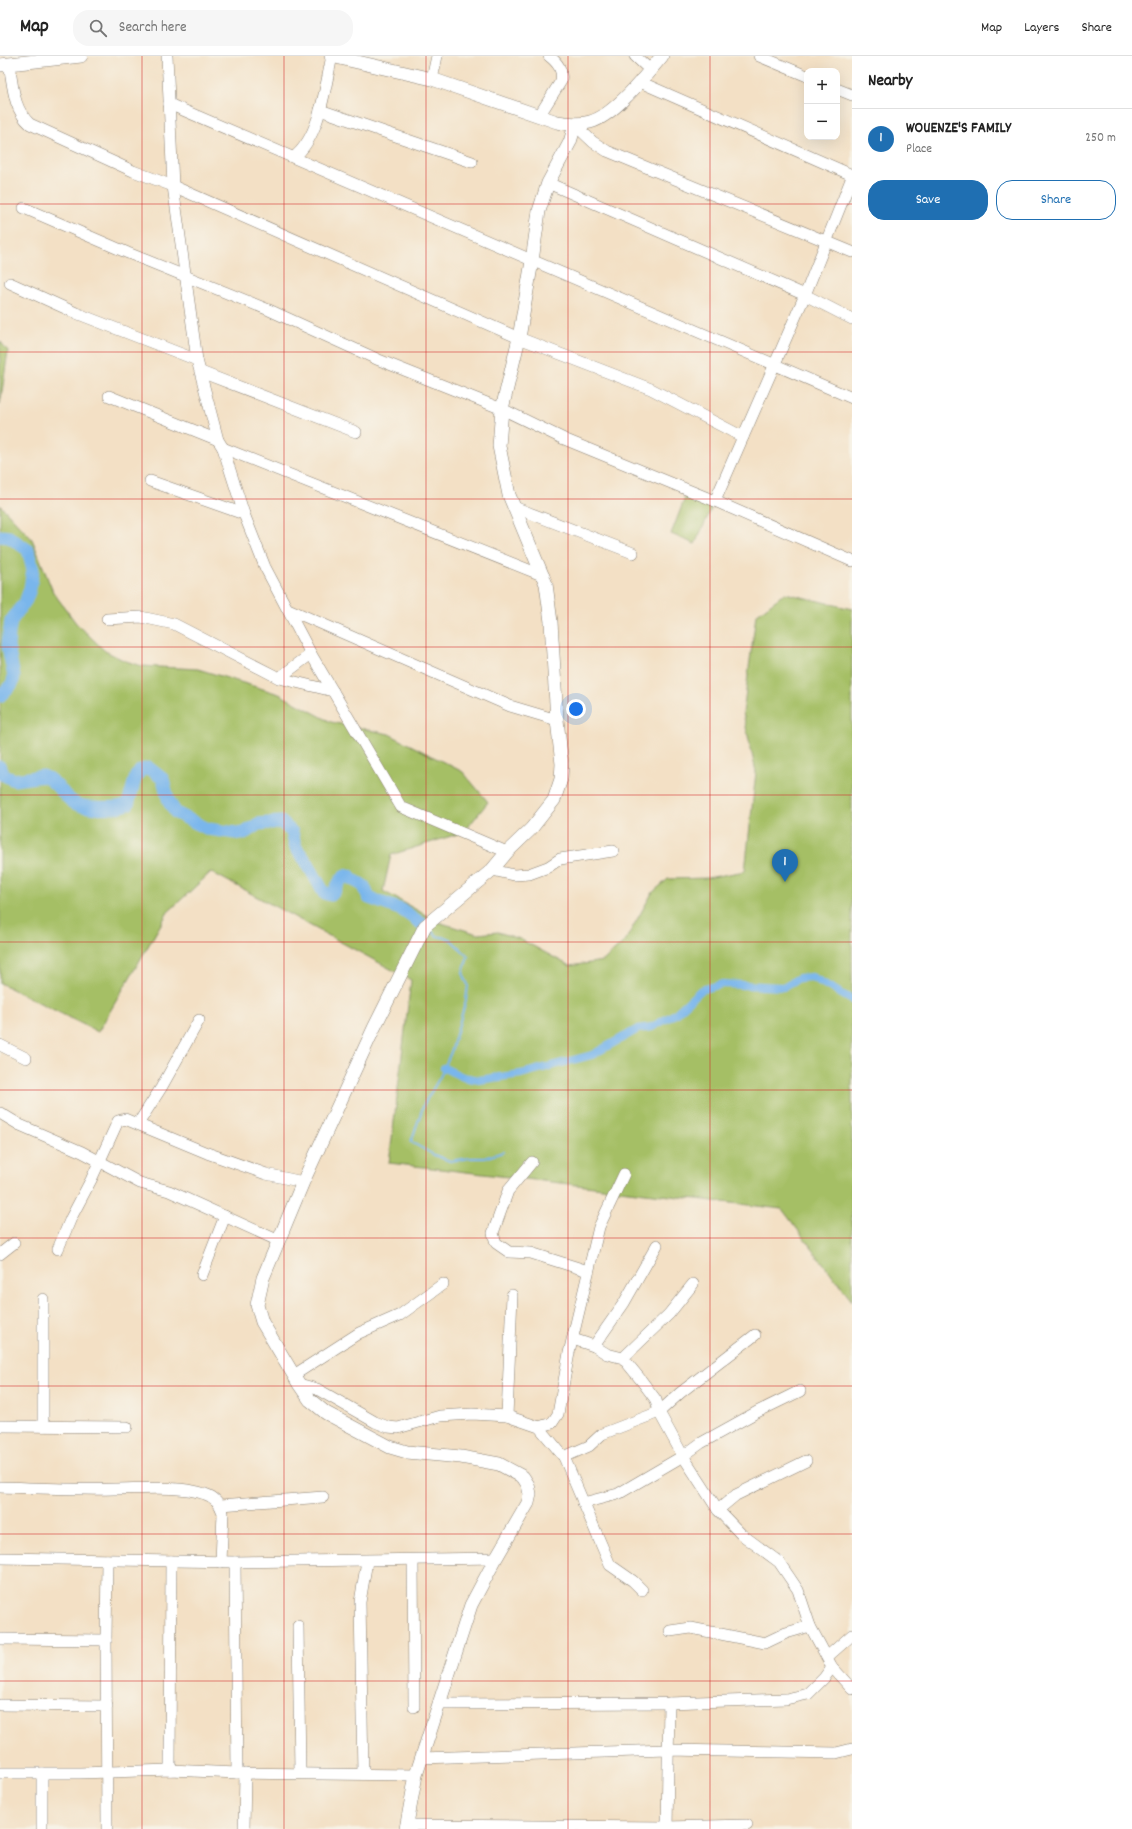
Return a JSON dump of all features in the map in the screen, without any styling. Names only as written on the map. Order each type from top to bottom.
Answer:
[{"type":"main road","points":[[5,65],[46,58],[81,56]]},
{"type":"main road","points":[[332,56],[432,79],[557,122],[575,125],[592,122],[607,114],[640,82],[662,56]]},
{"type":"main road","points":[[406,1827],[416,1775],[441,1704],[471,1605],[528,1503],[528,1485],[523,1477],[499,1464],[461,1457],[407,1452],[390,1447],[326,1413],[310,1400],[296,1380],[262,1322],[257,1305],[259,1290],[277,1240],[374,1028],[425,926],[492,870],[506,852],[531,829],[554,800],[561,779],[562,764],[556,720],[551,622],[544,576],[514,508],[505,481],[499,446],[502,409],[519,338],[539,211],[548,183],[570,142],[575,125]]},
{"type":"street","points":[[167,56],[173,186],[197,360],[221,444],[244,514],[265,567],[311,654],[401,807],[506,852]]},
{"type":"street","points":[[294,158],[299,154],[312,135],[320,110],[332,56]]},
{"type":"street","points":[[432,79],[437,56]]},
{"type":"street","points":[[539,116],[561,82],[562,75],[559,65],[549,56]]},
{"type":"street","points":[[635,56],[650,70]]},
{"type":"street","points":[[759,56],[804,75]]},
{"type":"street","points":[[5,65],[22,117],[30,124],[133,171],[173,186],[519,338],[651,389],[743,437]]},
{"type":"street","points":[[640,82],[852,176],[805,296],[715,501]]},
{"type":"street","points":[[840,90],[852,95]]},
{"type":"street","points":[[169,104],[852,398]]},
{"type":"street","points":[[320,110],[472,162]]},
{"type":"street","points":[[575,125],[593,142],[607,151],[852,252]]},
{"type":"street","points":[[548,183],[805,296],[852,319]]},
{"type":"street","points":[[24,208],[269,310],[379,360],[502,409],[564,439],[715,501],[852,561]]},
{"type":"street","points":[[10,283],[76,313],[197,360]]},
{"type":"street","points":[[201,372],[356,432]]},
{"type":"street","points":[[109,396],[221,444],[544,576]]},
{"type":"street","points":[[150,481],[244,514]]},
{"type":"street","points":[[514,508],[633,553]]},
{"type":"street","points":[[288,609],[510,706],[556,720]]},
{"type":"street","points":[[106,620],[141,617],[174,624],[279,678],[333,691]]},
{"type":"street","points":[[279,678],[311,654]]},
{"type":"street","points":[[492,870],[514,876],[529,874],[548,867],[560,859],[613,851]]},
{"type":"street","points":[[138,1124],[161,1088],[199,1020]]},
{"type":"street","points":[[0,1045],[26,1058]]},
{"type":"street","points":[[0,1113],[20,1125],[82,1152],[140,1183],[169,1191],[277,1240]]},
{"type":"street","points":[[58,1249],[71,1218],[92,1180],[118,1121],[125,1119],[190,1147],[266,1174],[303,1182]]},
{"type":"street","points":[[532,1162],[508,1191],[493,1233],[496,1243],[509,1252],[531,1253],[588,1271]]},
{"type":"street","points":[[540,1427],[552,1422],[558,1414],[573,1339],[599,1227],[624,1174]]},
{"type":"street","points":[[202,1276],[225,1216]]},
{"type":"street","points":[[0,1254],[14,1243]]},
{"type":"street","points":[[594,1346],[624,1303],[657,1244]]},
{"type":"street","points":[[443,1284],[400,1315],[359,1333],[296,1380],[375,1422],[398,1428],[440,1416],[472,1414],[507,1416],[540,1427],[564,1458],[610,1565],[633,1581],[642,1590]]},
{"type":"street","points":[[623,1358],[669,1314],[693,1284]]},
{"type":"street","points":[[507,1416],[507,1382],[512,1295]]},
{"type":"street","points":[[42,1426],[43,1299]]},
{"type":"street","points":[[564,1458],[589,1446],[602,1434],[659,1412],[680,1393],[755,1335]]},
{"type":"street","points":[[573,1339],[594,1346],[606,1354],[623,1358],[656,1400],[659,1412],[683,1456],[718,1510],[741,1534],[779,1562],[798,1590],[810,1626],[829,1662],[839,1676],[852,1689]]},
{"type":"street","points":[[583,1503],[618,1494],[683,1456],[707,1439],[800,1391]]},
{"type":"street","points":[[0,1426],[127,1427]]},
{"type":"street","points":[[718,1510],[736,1495],[806,1461]]},
{"type":"street","points":[[0,1487],[193,1490],[215,1499],[221,1505],[223,1513],[221,1562]]},
{"type":"street","points":[[221,1505],[323,1497]]},
{"type":"street","points":[[0,1558],[235,1562],[496,1558]]},
{"type":"street","points":[[107,1560],[107,1829]]},
{"type":"street","points":[[414,1560],[414,1707]]},
{"type":"street","points":[[170,1770],[171,1561]]},
{"type":"street","points":[[363,1774],[360,1602],[367,1561]]},
{"type":"street","points":[[235,1562],[244,1829]]},
{"type":"street","points":[[298,1626],[300,1774]]},
{"type":"street","points":[[670,1631],[691,1628],[765,1643],[786,1633],[810,1626]]},
{"type":"street","points":[[441,1704],[669,1703],[786,1699],[808,1694],[824,1678],[829,1662],[852,1635]]},
{"type":"street","points":[[0,1639],[106,1640]]},
{"type":"street","points":[[667,1828],[669,1703]]},
{"type":"street","points":[[0,1705],[107,1706]]},
{"type":"street","points":[[421,1758],[668,1750],[836,1753],[852,1749]]},
{"type":"street","points":[[0,1773],[170,1770],[241,1773],[416,1775]]},
{"type":"street","points":[[42,1773],[42,1829]]},
{"type":"street","points":[[406,1827],[667,1828],[747,1825]]},
{"type":"green space","points":[[0,341],[8,351],[0,405]]},
{"type":"green space","points":[[688,490],[715,501],[695,544],[671,534]]},
{"type":"green space","points":[[0,505],[32,539],[53,592],[76,623],[105,651],[123,660],[141,666],[198,669],[279,694],[331,722],[389,734],[463,772],[488,802],[464,832],[391,855],[383,891],[438,922],[478,934],[498,932],[520,939],[570,966],[603,961],[625,941],[652,893],[668,879],[707,878],[745,871],[756,772],[743,713],[756,615],[785,593],[852,609],[852,1301],[782,1209],[389,1163],[411,980],[211,872],[168,912],[98,1032],[0,983]]},
{"type":"waterway","points":[[0,536],[9,537],[28,550],[33,569],[30,589],[26,600],[11,621],[8,646],[14,677],[12,684],[0,696]]},
{"type":"waterway","points":[[0,767],[4,775],[14,780],[43,776],[55,784],[73,802],[84,806],[100,808],[116,807],[128,804],[136,776],[141,770],[149,768],[163,779],[169,802],[176,813],[208,829],[243,834],[258,824],[281,822],[292,832],[296,848],[306,861],[324,893],[331,895],[341,880],[345,876],[349,875],[352,879],[364,886],[369,898],[402,910],[425,926]]},
{"type":"waterway","points":[[429,929],[437,936],[450,939],[468,956],[463,973],[468,985],[466,1000],[451,1052],[440,1077],[424,1104],[411,1142],[434,1155],[450,1161],[470,1158],[484,1158],[503,1152]]},
{"type":"waterway","points":[[444,1068],[463,1077],[479,1080],[521,1074],[592,1055],[638,1029],[652,1027],[675,1014],[701,990],[722,984],[783,987],[799,978],[812,977],[852,1000]]},
{"type":"place","name":"WOUENZE'S FAMILY","points":[[785,882]]}]
